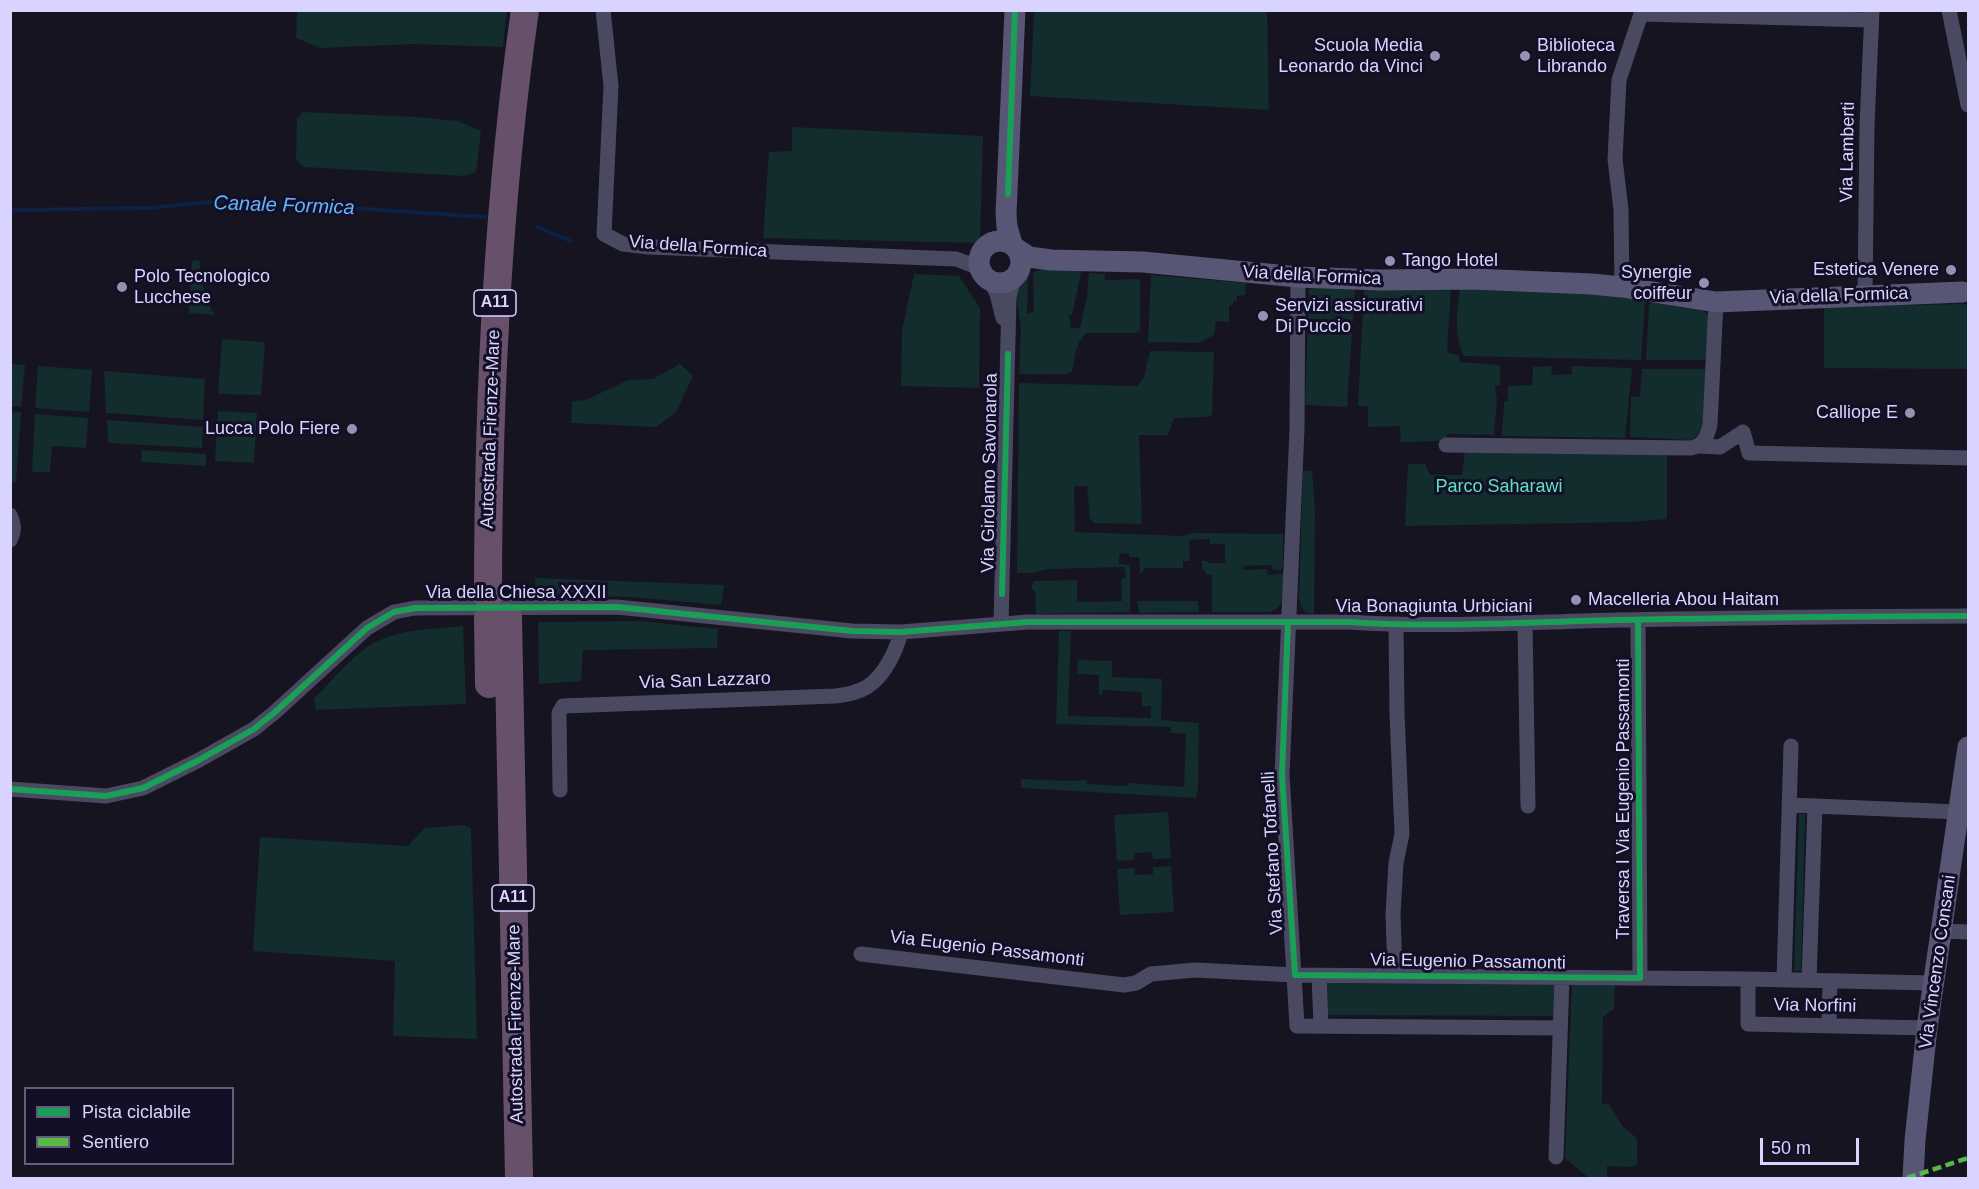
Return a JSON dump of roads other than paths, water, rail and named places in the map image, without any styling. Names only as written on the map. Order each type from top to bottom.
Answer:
[{"type":"highway","name":"Autostrada Firenze-Mare","points":[[519,1179],[498,606],[488,468],[494,317],[507,156],[525,10]]},
{"type":"highway","name":"Autostrada Firenze-Mare","points":[[501,1179],[498,606],[506,514],[511,348],[525,170],[543,10]]},
{"type":"street","name":"Via della Formica","points":[[603,10],[611,86],[604,234],[623,244],[649,247],[956,259],[985,275]]},
{"type":"street","points":[[1007,245],[987,245],[980,255],[985,275],[1003,284],[1016,275],[1021,260],[1007,245],[1015,10]]},
{"type":"street","points":[[1949,10],[1968,105]]},
{"type":"street","points":[[1622,287],[1621,210],[1615,159],[1619,80],[1641,12],[1872,15]]},
{"type":"street","name":"Via Lamberti","points":[[1865,295],[1872,15]]},
{"type":"street","points":[[1007,208],[1017,239],[1031,250],[1051,260]]},
{"type":"street","name":"Via della Formica","points":[[1007,245],[1029,257],[1051,260],[1143,262],[1298,277],[1381,280],[1473,279],[1622,287],[1716,302],[1966,293]]},
{"type":"street","name":"Via della Formica","points":[[1016,275],[1031,265],[1051,260]]},
{"type":"street","name":"Via Girolamo Savonarola","points":[[985,275],[1000,303],[1008,338]]},
{"type":"street","name":"Via Girolamo Savonarola","points":[[1001,624],[1009,298],[1016,275]]},
{"type":"street","name":"Via Stefano Tofanelli","points":[[1298,277],[1297,429],[1282,775],[1298,1026],[1321,1026]]},
{"type":"street","points":[[1699,446],[1707,438],[1710,425],[1716,302]]},
{"type":"street","points":[[1446,445],[1720,447],[1743,432],[1749,453],[1968,458]]},
{"type":"street","points":[[10,515],[14,531],[10,540]]},
{"type":"street","name":"Via della Chiesa XXXII","points":[[10,789],[106,796],[143,788],[200,760],[254,729],[360,633],[383,617],[404,610],[442,607],[617,607],[852,631],[900,632]]},
{"type":"street","name":"Via Bonagiunta Urbiciani","points":[[900,632],[1001,624],[1348,621],[1396,624],[1968,616]]},
{"type":"street","name":"Traversa I Via Eugenio Passamonti","points":[[1638,620],[1640,978]]},
{"type":"street","points":[[1525,622],[1528,806]]},
{"type":"street","points":[[1395,975],[1393,914],[1396,863],[1402,834],[1396,624]]},
{"type":"street","name":"Via San Lazzaro","points":[[560,790],[559,713],[563,706],[852,694],[867,687],[889,662],[897,646],[900,632]]},
{"type":"street","points":[[1784,980],[1791,746]]},
{"type":"street","name":"Via Vincenzo Consani","points":[[1913,1179],[1918,1106],[1932,983],[1968,747]]},
{"type":"street","points":[[1790,805],[1959,812]]},
{"type":"street","points":[[1809,980],[1815,806]]},
{"type":"street","points":[[1941,931],[1968,932]]},
{"type":"street","name":"Via Eugenio Passamonti","points":[[861,954],[1124,985],[1151,974],[1185,970],[1295,975],[1932,983]]},
{"type":"street","points":[[1319,975],[1321,1026],[1560,1028]]},
{"type":"street","points":[[1556,1157],[1563,978]]},
{"type":"street","name":"Via Norfini","points":[[1748,979],[1748,1024],[1927,1028]]},
{"type":"street","points":[[1829,1026],[1830,981]]},
{"type":"street","name":"Via Vincenzo Consani","points":[[1918,1106],[1923,1179]]},
{"type":"waterway","name":"Canale Formica","points":[[10,210],[148,208],[235,200],[485,217]]},
{"type":"waterway","name":"Canale Formica","points":[[537,227],[571,241]]},
{"type":"tunnel","points":[[507,596],[508,617]]},
{"type":"place","name":"Scuola Media Leonardo da Vinci","points":[[1435,56]]},
{"type":"place","name":"Biblioteca Librando","points":[[1525,56]]},
{"type":"place","name":"Tango Hotel","points":[[1390,261]]},
{"type":"place","name":"Estetica Venere","points":[[1951,270]]},
{"type":"place","name":"Synergie coiffeur","points":[[1704,283]]},
{"type":"place","name":"Polo Tecnologico Lucchese","points":[[122,287]]},
{"type":"place","name":"Servizi assicurativi Di Puccio","points":[[1263,316]]},
{"type":"place","name":"Calliope E","points":[[1910,413]]},
{"type":"place","name":"Lucca Polo Fiere","points":[[352,429]]},
{"type":"place","name":"Macelleria Abou Haitam","points":[[1576,600]]},
{"type":"park label","name":"Parco Saharawi","points":[[1499,487]]}]
